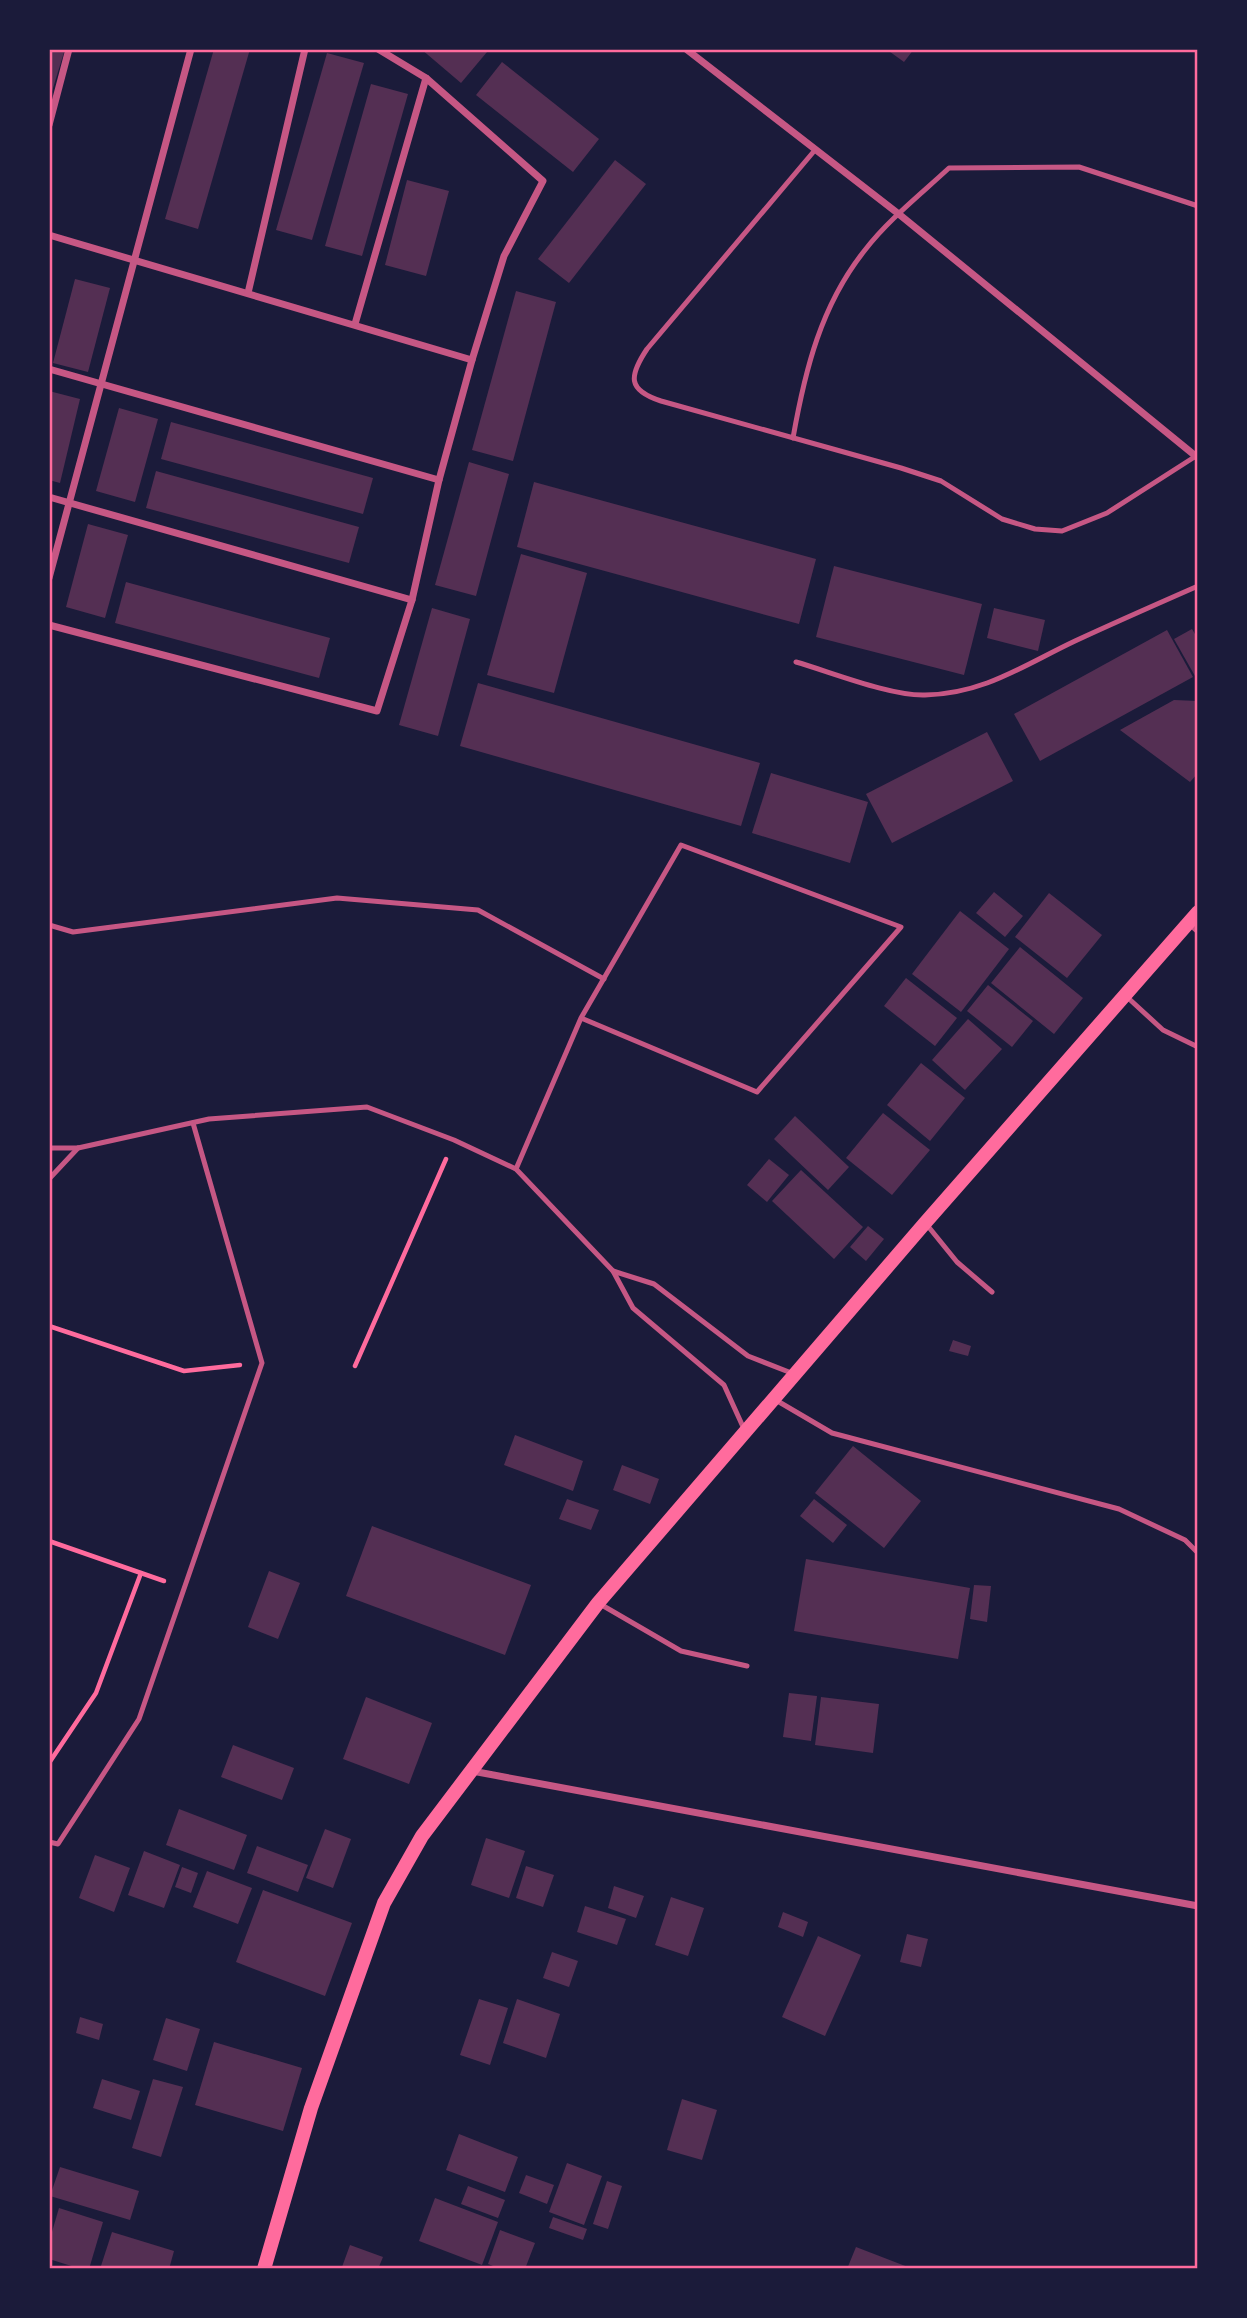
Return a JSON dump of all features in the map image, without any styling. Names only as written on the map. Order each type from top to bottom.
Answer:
[{"type":"main road","points":[[264,2269],[311,2108],[384,1903],[422,1836],[597,1603],[1125,995],[1195,923]]},
{"type":"street","points":[[49,125],[69,49]]},
{"type":"street","points":[[49,578],[191,49]]},
{"type":"street","points":[[248,293],[305,49]]},
{"type":"street","points":[[49,625],[377,711],[412,600],[439,480],[504,256],[543,181],[426,78],[378,49]]},
{"type":"street","points":[[685,49],[900,215],[1197,457]]},
{"type":"street","points":[[355,324],[426,78]]},
{"type":"street","points":[[49,235],[472,360]]},
{"type":"street","points":[[49,369],[439,480]]},
{"type":"street","points":[[49,497],[412,600]]},
{"type":"street","points":[[471,1770],[1198,1906]]},
{"type":"lane","points":[[814,150],[635,366],[633,379],[638,390],[645,396],[941,481],[1002,519],[1035,529],[1062,531],[1107,513],[1197,457]]},
{"type":"lane","points":[[793,438],[802,388],[824,317],[843,280],[866,248],[949,168],[1079,167],[1198,206]]},
{"type":"lane","points":[[796,662],[898,692],[923,695],[955,693],[993,682],[1074,641],[1198,586]]},
{"type":"lane","points":[[516,1169],[582,1018],[681,845],[901,927],[757,1092],[582,1018]]},
{"type":"lane","points":[[49,925],[73,932],[337,898],[478,909],[604,979]]},
{"type":"lane","points":[[1125,995],[1163,1030],[1198,1047]]},
{"type":"lane","points":[[49,1148],[78,1148],[209,1119],[367,1107],[454,1140],[516,1169],[613,1271],[633,1308],[724,1385],[745,1431]]},
{"type":"lane","points":[[49,1842],[58,1844],[139,1718],[262,1363],[193,1123]]},
{"type":"lane","points":[[49,1179],[78,1148]]},
{"type":"lane","points":[[925,1223],[957,1262],[992,1292]]},
{"type":"lane","points":[[613,1271],[654,1284],[748,1356],[794,1374]]},
{"type":"lane","points":[[773,1398],[832,1433],[1119,1509],[1185,1540],[1198,1553]]},
{"type":"lane","points":[[597,1603],[681,1651],[747,1666]]},
{"type":"path","points":[[355,1366],[454,1140]]},
{"type":"path","points":[[49,1326],[184,1371],[262,1363]]},
{"type":"path","points":[[49,1541],[184,1588]]},
{"type":"path","points":[[49,1762],[96,1693],[141,1573]]},
{"type":"building","points":[[49,49],[65,49],[50,98],[49,98]]},
{"type":"building","points":[[214,49],[250,49],[198,229],[165,219]]},
{"type":"building","points":[[421,49],[483,49],[487,52],[461,83]]},
{"type":"building","points":[[886,49],[914,49],[904,62]]},
{"type":"building","points":[[327,53],[364,63],[312,240],[276,230]]},
{"type":"building","points":[[502,62],[599,139],[573,172],[476,95]]},
{"type":"building","points":[[371,84],[408,94],[362,256],[325,246]]},
{"type":"building","points":[[615,160],[646,184],[569,283],[538,259]]},
{"type":"building","points":[[407,180],[449,191],[426,276],[385,265]]},
{"type":"building","points":[[75,279],[110,288],[88,372],[53,363]]},
{"type":"building","points":[[516,291],[556,302],[513,461],[472,450]]},
{"type":"building","points":[[49,391],[80,399],[60,483],[49,480]]},
{"type":"building","points":[[119,408],[158,419],[135,502],[96,491]]},
{"type":"building","points":[[171,422],[373,478],[363,514],[161,459]]},
{"type":"building","points":[[469,462],[509,474],[476,596],[435,585]]},
{"type":"building","points":[[156,471],[359,527],[349,563],[146,508]]},
{"type":"building","points":[[534,482],[816,559],[799,624],[517,547]]},
{"type":"building","points":[[88,524],[128,535],[105,618],[66,607]]},
{"type":"building","points":[[521,554],[587,573],[554,693],[487,675]]},
{"type":"building","points":[[834,566],[982,604],[964,675],[816,637]]},
{"type":"building","points":[[126,582],[330,638],[319,678],[115,623]]},
{"type":"building","points":[[432,608],[470,619],[438,736],[399,725]]},
{"type":"building","points":[[994,608],[1045,620],[1038,651],[987,638]]},
{"type":"building","points":[[1192,629],[1198,639],[1198,675],[1195,676],[1174,639]]},
{"type":"building","points":[[1167,630],[1193,677],[1040,761],[1014,714]]},
{"type":"building","points":[[478,683],[760,763],[741,826],[460,746]]},
{"type":"building","points":[[1174,700],[1198,701],[1198,773],[1190,782],[1120,730]]},
{"type":"building","points":[[987,732],[1013,781],[892,843],[866,794]]},
{"type":"building","points":[[771,773],[868,802],[850,863],[752,833]]},
{"type":"building","points":[[994,892],[1023,916],[1005,937],[976,913]]},
{"type":"building","points":[[1049,893],[1102,935],[1067,978],[1015,937]]},
{"type":"building","points":[[960,911],[1009,949],[961,1012],[912,974]]},
{"type":"building","points":[[1020,947],[1083,998],[1054,1034],[991,983]]},
{"type":"building","points":[[906,978],[957,1018],[935,1046],[884,1006]]},
{"type":"building","points":[[988,985],[1033,1021],[1012,1047],[967,1011]]},
{"type":"building","points":[[968,1019],[1002,1049],[965,1090],[932,1060]]},
{"type":"building","points":[[921,1063],[965,1098],[930,1141],[887,1105]]},
{"type":"building","points":[[883,1113],[930,1150],[892,1195],[846,1158]]},
{"type":"building","points":[[795,1116],[849,1167],[828,1190],[774,1139]]},
{"type":"building","points":[[769,1159],[789,1175],[767,1202],[747,1185]]},
{"type":"building","points":[[801,1170],[863,1227],[834,1259],[772,1201]]},
{"type":"building","points":[[868,1226],[884,1239],[866,1261],[850,1247]]},
{"type":"building","points":[[953,1340],[971,1346],[968,1356],[949,1351]]},
{"type":"building","points":[[515,1435],[583,1461],[573,1491],[504,1465]]},
{"type":"building","points":[[853,1446],[921,1501],[884,1548],[815,1493]]},
{"type":"building","points":[[622,1465],[659,1479],[650,1504],[613,1490]]},
{"type":"building","points":[[567,1499],[599,1510],[591,1530],[559,1519]]},
{"type":"building","points":[[814,1499],[847,1525],[833,1543],[800,1516]]},
{"type":"building","points":[[372,1526],[531,1585],[505,1655],[346,1596]]},
{"type":"building","points":[[806,1559],[970,1588],[958,1659],[794,1631]]},
{"type":"building","points":[[269,1571],[300,1583],[278,1639],[248,1627]]},
{"type":"building","points":[[974,1585],[991,1586],[987,1622],[970,1619]]},
{"type":"building","points":[[789,1693],[817,1696],[811,1741],[783,1737]]},
{"type":"building","points":[[366,1697],[432,1723],[409,1784],[343,1759]]},
{"type":"building","points":[[821,1697],[879,1704],[873,1753],[815,1745]]},
{"type":"building","points":[[233,1745],[294,1768],[282,1800],[221,1777]]},
{"type":"building","points":[[179,1809],[247,1835],[234,1870],[166,1845]]},
{"type":"building","points":[[325,1829],[351,1839],[333,1888],[306,1878]]},
{"type":"building","points":[[486,1838],[525,1851],[509,1898],[471,1885]]},
{"type":"building","points":[[257,1846],[308,1865],[298,1892],[247,1873]]},
{"type":"building","points":[[144,1851],[180,1865],[164,1908],[128,1895]]},
{"type":"building","points":[[95,1855],[130,1868],[114,1912],[79,1898]]},
{"type":"building","points":[[526,1866],[554,1875],[543,1907],[516,1898]]},
{"type":"building","points":[[182,1867],[198,1873],[191,1893],[175,1887]]},
{"type":"building","points":[[207,1871],[252,1888],[238,1924],[193,1907]]},
{"type":"building","points":[[614,1886],[644,1896],[636,1918],[608,1908]]},
{"type":"building","points":[[263,1890],[352,1923],[325,1996],[236,1962]]},
{"type":"building","points":[[671,1897],[704,1908],[688,1956],[655,1945]]},
{"type":"building","points":[[585,1906],[626,1919],[617,1945],[577,1932]]},
{"type":"building","points":[[783,1912],[808,1922],[803,1937],[778,1927]]},
{"type":"building","points":[[907,1934],[928,1939],[921,1967],[900,1962]]},
{"type":"building","points":[[818,1936],[861,1955],[825,2036],[782,2017]]},
{"type":"building","points":[[552,1952],[578,1961],[569,1987],[543,1978]]},
{"type":"building","points":[[479,1999],[508,2008],[490,2065],[460,2055]]},
{"type":"building","points":[[517,1999],[560,2014],[546,2058],[503,2043]]},
{"type":"building","points":[[80,2017],[103,2024],[99,2040],[76,2033]]},
{"type":"building","points":[[166,2018],[200,2029],[187,2071],[153,2060]]},
{"type":"building","points":[[214,2042],[302,2068],[283,2131],[195,2105]]},
{"type":"building","points":[[102,2079],[140,2091],[131,2120],[93,2108]]},
{"type":"building","points":[[153,2079],[183,2087],[161,2157],[132,2148]]},
{"type":"building","points":[[682,2099],[717,2110],[702,2160],[667,2150]]},
{"type":"building","points":[[459,2134],[518,2157],[505,2192],[446,2170]]},
{"type":"building","points":[[567,2163],[602,2176],[584,2225],[549,2212]]},
{"type":"building","points":[[60,2167],[139,2191],[130,2220],[50,2196]]},
{"type":"building","points":[[526,2175],[554,2185],[547,2204],[519,2193]]},
{"type":"building","points":[[607,2181],[622,2186],[608,2229],[593,2224]]},
{"type":"building","points":[[468,2186],[505,2200],[498,2218],[461,2204]]},
{"type":"building","points":[[435,2198],[498,2222],[482,2265],[419,2241]]},
{"type":"building","points":[[59,2208],[103,2222],[89,2269],[49,2259],[49,2242]]},
{"type":"building","points":[[553,2217],[587,2229],[583,2240],[549,2228]]},
{"type":"building","points":[[500,2230],[535,2243],[525,2269],[501,2269],[488,2264]]},
{"type":"building","points":[[112,2232],[174,2251],[169,2269],[100,2269]]},
{"type":"building","points":[[350,2245],[383,2257],[378,2269],[342,2267]]},
{"type":"building","points":[[856,2247],[913,2269],[847,2269]]}]
